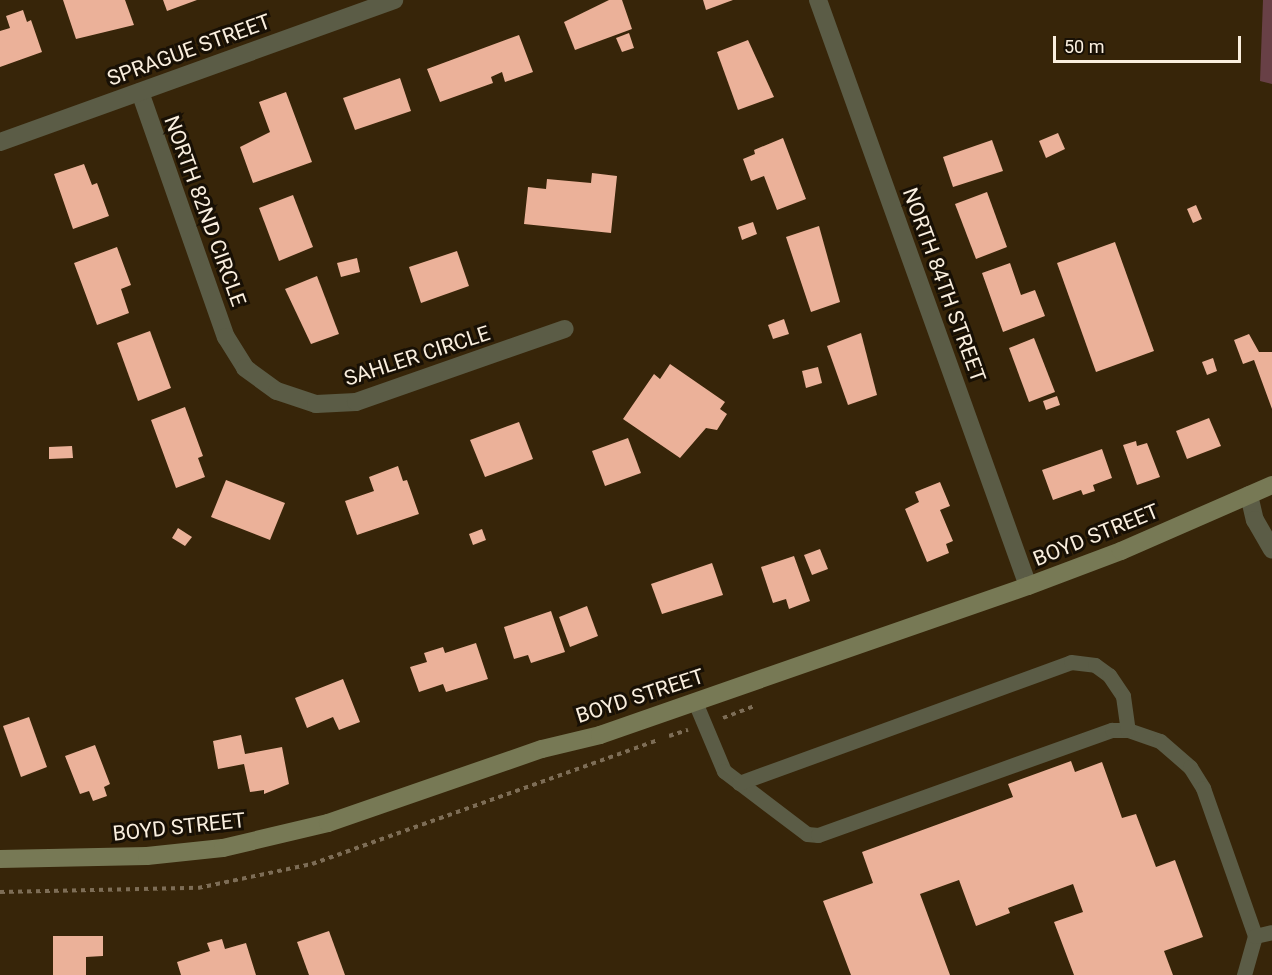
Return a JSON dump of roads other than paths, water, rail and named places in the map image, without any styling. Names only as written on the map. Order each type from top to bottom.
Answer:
[{"type":"street","name":"SPRAGUE STREET","points":[[0,142],[394,0]]},
{"type":"street","name":"NORTH 84TH STREET","points":[[819,0],[1028,586]]},
{"type":"street","name":"NORTH 82ND CIRCLE","points":[[140,92],[229,344]]},
{"type":"street","name":"SAHLER CIRCLE","points":[[229,344],[245,368],[276,391],[307,402],[338,404],[370,398],[565,329]]},
{"type":"street","name":"BOYD STREET","points":[[0,859],[147,856],[224,848],[286,836],[695,702],[1028,586],[1272,485]]},
{"type":"street","points":[[1249,495],[1255,520],[1272,550]]},
{"type":"lane","points":[[739,783],[1071,662],[1095,665],[1109,675],[1123,696],[1128,730]]},
{"type":"lane","points":[[695,702],[724,771],[807,834],[818,834],[1112,730],[1128,730],[1176,752],[1194,774],[1255,936],[1244,975]]},
{"type":"lane","points":[[1255,936],[1272,932]]}]
